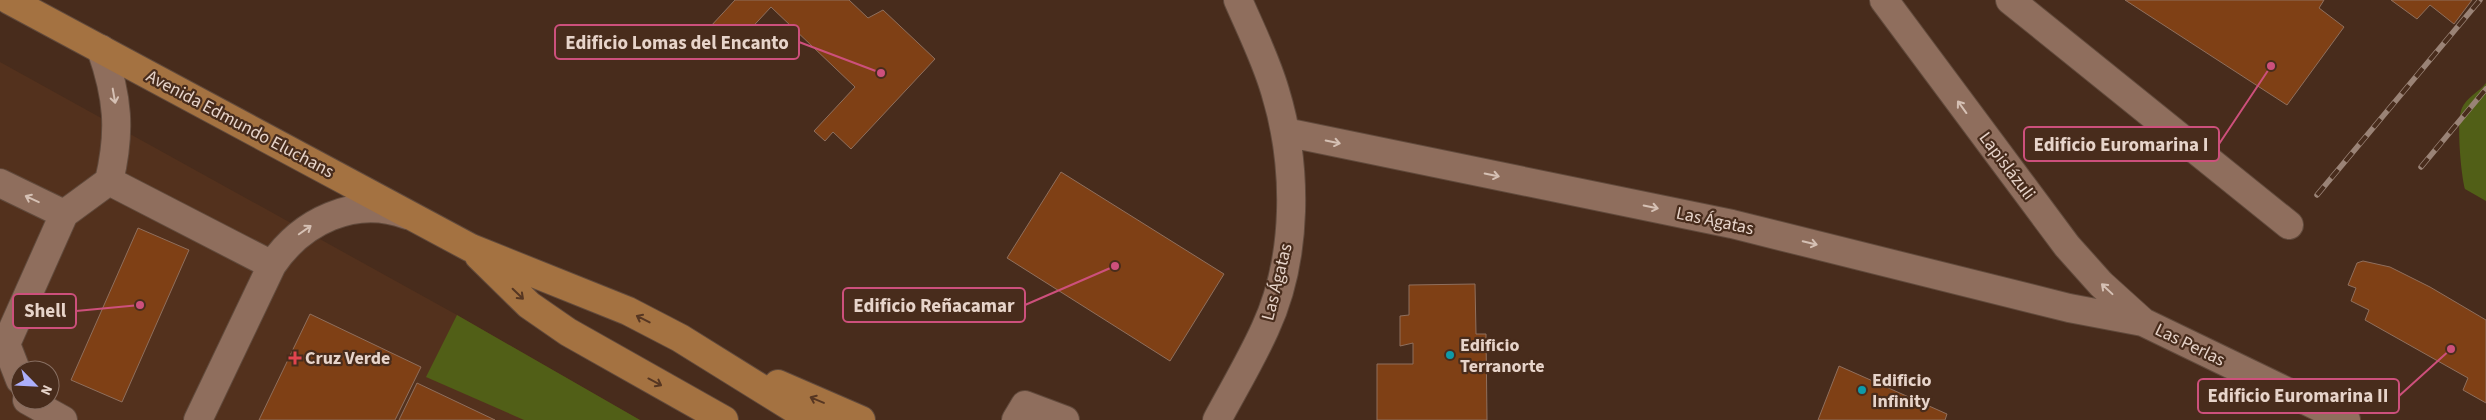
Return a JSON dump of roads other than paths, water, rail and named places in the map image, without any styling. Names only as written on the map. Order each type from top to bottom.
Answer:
[{"type":"main road","name":"Avenida Edmundo Eluchans","points":[[9,0],[471,248],[628,312],[680,338],[812,420]]},
{"type":"main road","name":"Avenida Edmundo Eluchans","points":[[471,248],[529,305],[608,356],[717,417]]},
{"type":"main road","points":[[731,369],[798,391],[861,420]]},
{"type":"street","name":"Las Ágatas","points":[[1217,420],[1265,329],[1284,268],[1290,223],[1290,177],[1285,132],[1275,91],[1238,0]]},
{"type":"street","name":"Lapislázuli","points":[[1884,0],[2067,246],[2101,284],[2142,322]]},
{"type":"street","points":[[2010,0],[2289,225]]},
{"type":"street","points":[[11,360],[3,343],[64,214],[110,181],[117,134],[117,110],[111,79],[101,49]]},
{"type":"street","name":"Las Ágatas","points":[[1285,132],[1732,224],[2069,308],[2142,322]]},
{"type":"street","points":[[110,181],[272,266]]},
{"type":"street","points":[[0,183],[64,214]]},
{"type":"street","points":[[198,420],[272,266],[296,236],[333,214],[357,209],[381,209],[404,214],[426,223]]},
{"type":"street","name":"Las Perlas","points":[[2142,322],[2346,420]]},
{"type":"street","points":[[1016,420],[1025,405],[1066,420]]},
{"type":"street","points":[[45,410],[63,420]]},
{"type":"railway","points":[[2317,195],[2480,0]]},
{"type":"railway","points":[[2421,167],[2486,89]]},
{"type":"place","name":"Edificio Euromarina I","points":[[2271,66]]},
{"type":"place","name":"Edificio Lomas del Encanto","points":[[881,73]]},
{"type":"place","name":"Edificio Reñacamar","points":[[1115,266]]},
{"type":"place","name":"Shell","points":[[140,305]]},
{"type":"place","name":"Edificio Euromarina II","points":[[2451,349]]},
{"type":"place","name":"Edificio Terranorte","points":[[1450,355]]},
{"type":"place","name":"Cruz Verde","points":[[295,358]]},
{"type":"place","name":"Edificio Infinity","points":[[1862,390]]}]
